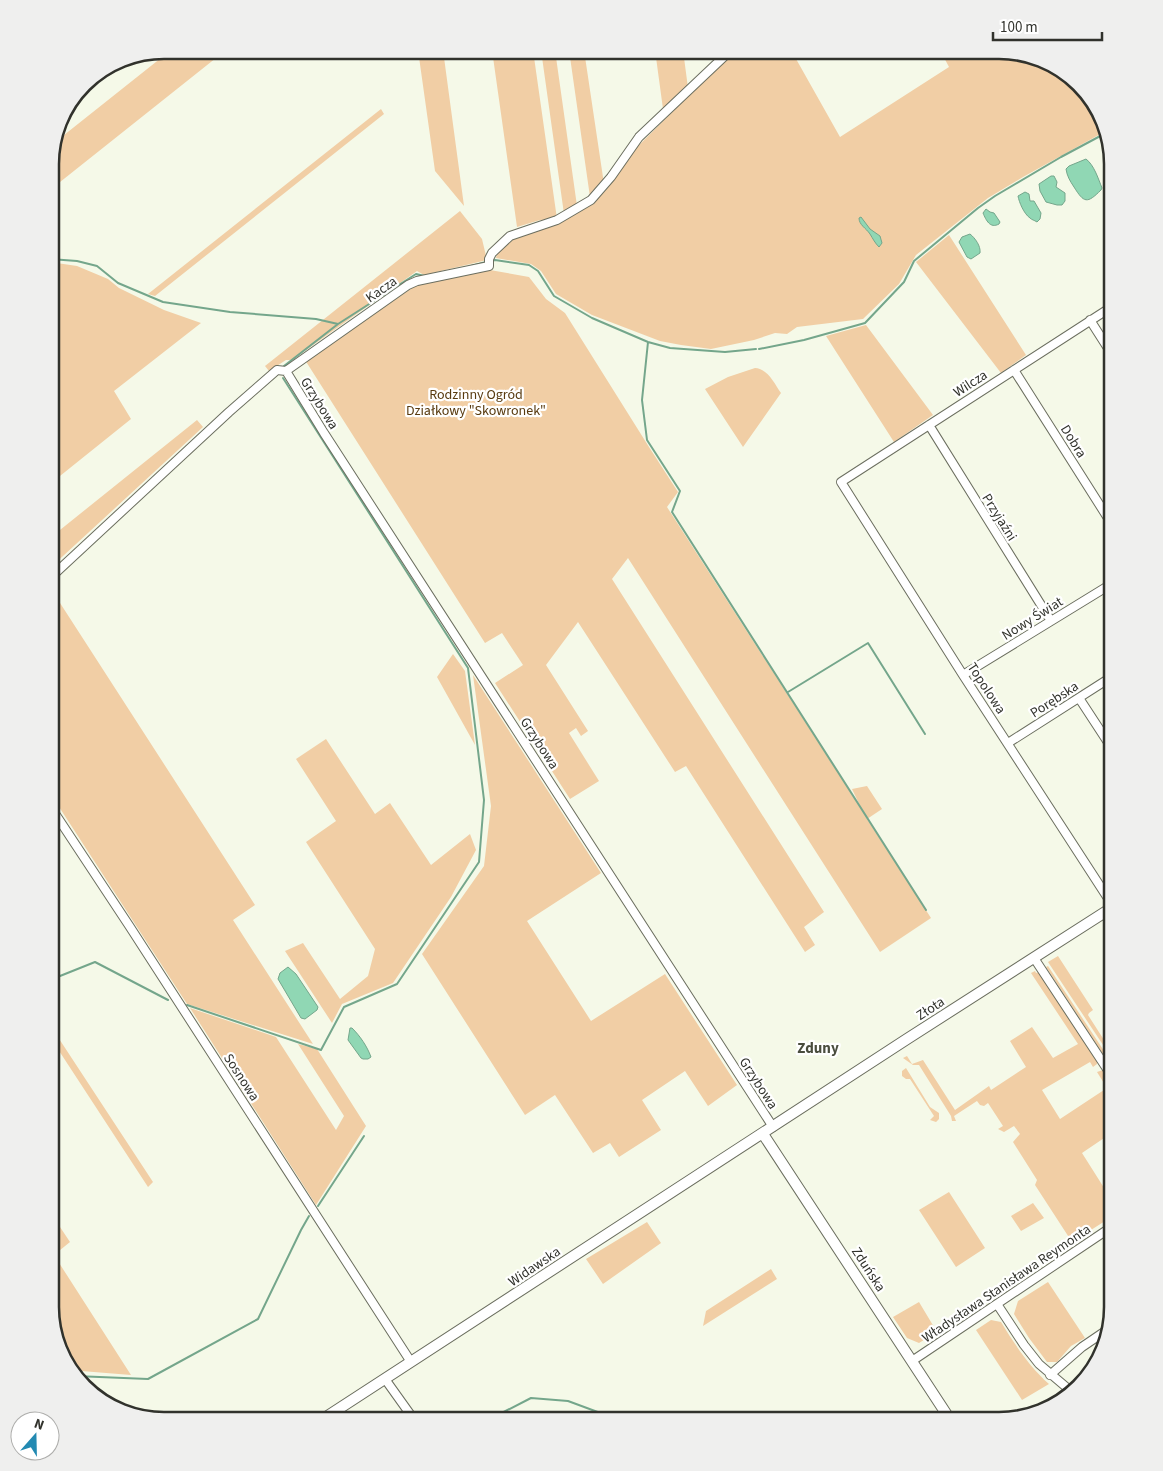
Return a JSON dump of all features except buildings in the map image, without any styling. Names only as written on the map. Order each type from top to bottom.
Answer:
[{"type":"street","name":"Kacza","points":[[59,570],[276,370],[286,371],[408,285],[489,266],[489,259],[492,253],[510,236],[557,220],[591,200],[611,177],[639,137],[721,59]]},
{"type":"street","name":"Wilcza","points":[[841,482],[1104,311]]},
{"type":"street","points":[[1090,320],[1104,342]]},
{"type":"street","name":"Dobra","points":[[1014,370],[1104,512]]},
{"type":"street","name":"Grzybowa","points":[[286,371],[324,433],[773,1127]]},
{"type":"street","name":"Przyjaźni","points":[[929,425],[1051,621]]},
{"type":"street","name":"Topolowa","points":[[841,482],[1104,892]]},
{"type":"street","name":"Nowy Świat","points":[[964,675],[1104,589]]},
{"type":"street","name":"Porębska","points":[[1008,743],[1104,682]]},
{"type":"street","points":[[1079,698],[1104,736]]},
{"type":"street","name":"Sosnowa","points":[[59,820],[411,1362]]},
{"type":"street","name":"Złota","points":[[763,1134],[966,1000],[1104,912]]},
{"type":"street","points":[[1034,958],[1104,1060]]},
{"type":"street","name":"Widawska","points":[[334,1412],[763,1134]]},
{"type":"street","name":"Zduńska","points":[[763,1134],[946,1412]]},
{"type":"street","name":"Władysława Stanisława Reymonta","points":[[912,1361],[1104,1232]]},
{"type":"street","points":[[997,1304],[1039,1364],[1067,1388]]},
{"type":"street","points":[[1050,1375],[1082,1347],[1101,1334]]},
{"type":"street","points":[[385,1379],[409,1412]]},
{"type":"green space","points":[[160,59],[215,59],[59,183],[59,156],[62,137]]},
{"type":"green space","points":[[419,59],[444,59],[464,206],[435,171]]},
{"type":"green space","points":[[493,59],[534,59],[557,219],[540,220],[517,227]]},
{"type":"green space","points":[[542,59],[556,59],[577,206],[564,214]]},
{"type":"green space","points":[[570,59],[585,59],[604,184],[590,197]]},
{"type":"green space","points":[[656,59],[684,59],[688,88],[663,109]]},
{"type":"green space","points":[[726,59],[796,59],[840,137],[949,67],[945,59],[1007,59],[1020,61],[1040,67],[1069,85],[1087,105],[1100,134],[988,198],[916,255],[899,284],[863,319],[797,327],[787,334],[775,333],[754,340],[711,349],[660,341],[592,315],[556,294],[541,271],[531,264],[496,258],[497,252],[512,239],[558,223],[588,207],[607,189],[636,148]]},
{"type":"green space","points":[[381,109],[384,114],[155,296],[148,294]]},
{"type":"green space","points":[[460,211],[482,239],[487,260],[424,275],[417,271],[292,360],[286,360],[269,371],[265,366]]},
{"type":"green space","points":[[949,235],[1026,355],[1001,373],[916,262]]},
{"type":"green space","points":[[59,263],[77,266],[108,279],[119,288],[164,310],[201,323],[114,391],[131,419],[59,477]]},
{"type":"green space","name":"Rodzinny Ogród Działkowy \"Skowronek\"","points":[[490,270],[529,277],[546,299],[565,313],[678,492],[667,507],[863,812],[852,789],[867,786],[882,809],[867,819],[931,918],[880,952],[628,558],[612,579],[824,912],[804,927],[815,945],[805,952],[686,766],[675,772],[578,622],[546,665],[588,731],[581,736],[576,728],[569,733],[599,781],[570,799],[495,683],[523,665],[502,633],[485,643],[305,360],[415,286]]},
{"type":"green space","points":[[866,325],[933,415],[894,442],[826,336]]},
{"type":"green space","points":[[755,368],[764,371],[781,393],[743,447],[705,389],[728,377]]},
{"type":"green space","points":[[197,420],[203,427],[59,560],[59,531]]},
{"type":"green space","points":[[59,601],[255,905],[233,920],[313,1044],[187,1004],[59,807]]},
{"type":"green space","points":[[453,654],[465,671],[475,745],[437,677]]},
{"type":"green space","points":[[473,675],[601,873],[527,921],[591,1021],[665,974],[737,1085],[708,1106],[685,1071],[642,1100],[661,1130],[619,1157],[610,1143],[593,1153],[555,1095],[525,1115],[422,954],[484,866],[491,806]]},
{"type":"green space","points":[[326,739],[375,814],[390,803],[431,865],[470,834],[476,850],[451,897],[393,983],[342,1004],[332,1023],[285,951],[303,943],[340,999],[368,976],[375,949],[306,842],[336,821],[296,759]]},
{"type":"green space","points":[[1058,956],[1093,1010],[1088,1015],[1104,1040],[1104,1046],[1048,962]]},
{"type":"green space","points":[[1048,966],[1104,1051],[1104,1056],[1046,967]]},
{"type":"green space","points":[[1039,972],[1097,1061],[1097,1064],[1093,1067],[1090,1062],[1042,1090],[1060,1119],[1104,1090],[1104,1138],[1082,1153],[1104,1188],[1104,1222],[1072,1242],[1035,1185],[1037,1180],[1013,1142],[1020,1134],[1014,1126],[1004,1132],[998,1129],[1003,1126],[988,1103],[984,1106],[980,1105],[977,1101],[954,1116],[956,1121],[952,1121],[951,1116],[919,1065],[913,1065],[903,1058],[907,1056],[912,1064],[923,1060],[955,1110],[989,1086],[991,1090],[1026,1067],[1010,1041],[1032,1027],[1053,1058],[1078,1044],[1031,973]]},
{"type":"green space","points":[[190,1008],[276,1037],[336,1130],[344,1116],[298,1044],[317,1049],[366,1126],[316,1205]]},
{"type":"green space","points":[[59,1039],[153,1182],[148,1187],[59,1051]]},
{"type":"green space","points":[[906,1068],[930,1107],[939,1113],[939,1119],[936,1122],[930,1120],[934,1116],[910,1079],[902,1076],[902,1071]]},
{"type":"green space","points":[[1104,1071],[1104,1083],[1097,1072]]},
{"type":"green space","points":[[949,1192],[985,1248],[956,1267],[919,1210]]},
{"type":"green space","points":[[1033,1203],[1044,1218],[1021,1231],[1011,1216]]},
{"type":"green space","points":[[647,1222],[661,1243],[603,1284],[586,1259]]},
{"type":"green space","points":[[59,1226],[70,1242],[59,1251]]},
{"type":"green space","points":[[59,1263],[131,1375],[80,1371],[76,1366],[64,1341],[61,1328]]},
{"type":"green space","points":[[771,1269],[777,1279],[703,1326],[706,1311]]},
{"type":"green space","points":[[1048,1282],[1085,1338],[1071,1346],[1057,1362],[1047,1362],[1014,1314],[1018,1301]]},
{"type":"green space","points":[[919,1302],[937,1332],[919,1343],[907,1338],[893,1317]]},
{"type":"green space","points":[[991,1320],[1001,1322],[1023,1355],[1049,1384],[1022,1400],[976,1330]]},
{"type":"shaded area","points":[[1086,159],[1094,168],[1102,188],[1092,198],[1086,200],[1080,196],[1066,169]]},
{"type":"shaded area","points":[[1054,176],[1057,182],[1056,187],[1065,193],[1065,201],[1062,205],[1046,202],[1040,191],[1039,184]]},
{"type":"shaded area","points":[[1025,192],[1029,194],[1030,201],[1034,201],[1041,213],[1040,219],[1037,222],[1028,216],[1021,205],[1018,196]]},
{"type":"shaded area","points":[[986,209],[994,213],[1000,222],[999,224],[991,225],[989,223],[983,213]]},
{"type":"shaded area","points":[[861,217],[870,229],[880,236],[882,243],[879,247],[860,223],[859,218]]},
{"type":"shaded area","points":[[970,234],[980,248],[980,253],[971,259],[967,257],[959,242],[962,237]]},
{"type":"shaded area","points":[[288,967],[296,974],[318,1007],[317,1010],[305,1019],[301,1018],[278,979],[280,973]]},
{"type":"shaded area","points":[[350,1028],[355,1031],[365,1045],[371,1057],[368,1059],[361,1058],[348,1040]]},
{"type":"waterway","points":[[759,349],[804,340],[865,323],[904,282],[914,261],[978,208],[1061,157],[1101,136]]},
{"type":"waterway","points":[[59,260],[77,261],[97,266],[118,283],[163,302],[230,312],[316,319],[338,324],[416,274],[425,276]]},
{"type":"waterway","points":[[492,261],[529,265],[538,271],[554,296],[592,318],[648,342],[670,348],[725,352],[756,349]]},
{"type":"waterway","points":[[471,266],[486,262]]},
{"type":"waterway","points":[[284,366],[338,324]]},
{"type":"waterway","points":[[648,342],[642,400],[647,440],[680,491],[672,512],[926,910]]},
{"type":"waterway","points":[[187,1005],[321,1050],[344,1007],[397,984],[479,862],[484,800],[468,668],[283,378]]},
{"type":"waterway","points":[[788,692],[868,643],[925,734]]},
{"type":"waterway","points":[[59,976],[95,962],[168,1000]]},
{"type":"waterway","points":[[318,1206],[364,1136]]},
{"type":"waterway","points":[[85,1376],[148,1379],[258,1319],[309,1216]]},
{"type":"waterway","points":[[504,1412],[531,1398],[568,1401],[598,1412]]},
{"type":"district","name":"Zduny","points":[[818,1048]]}]
